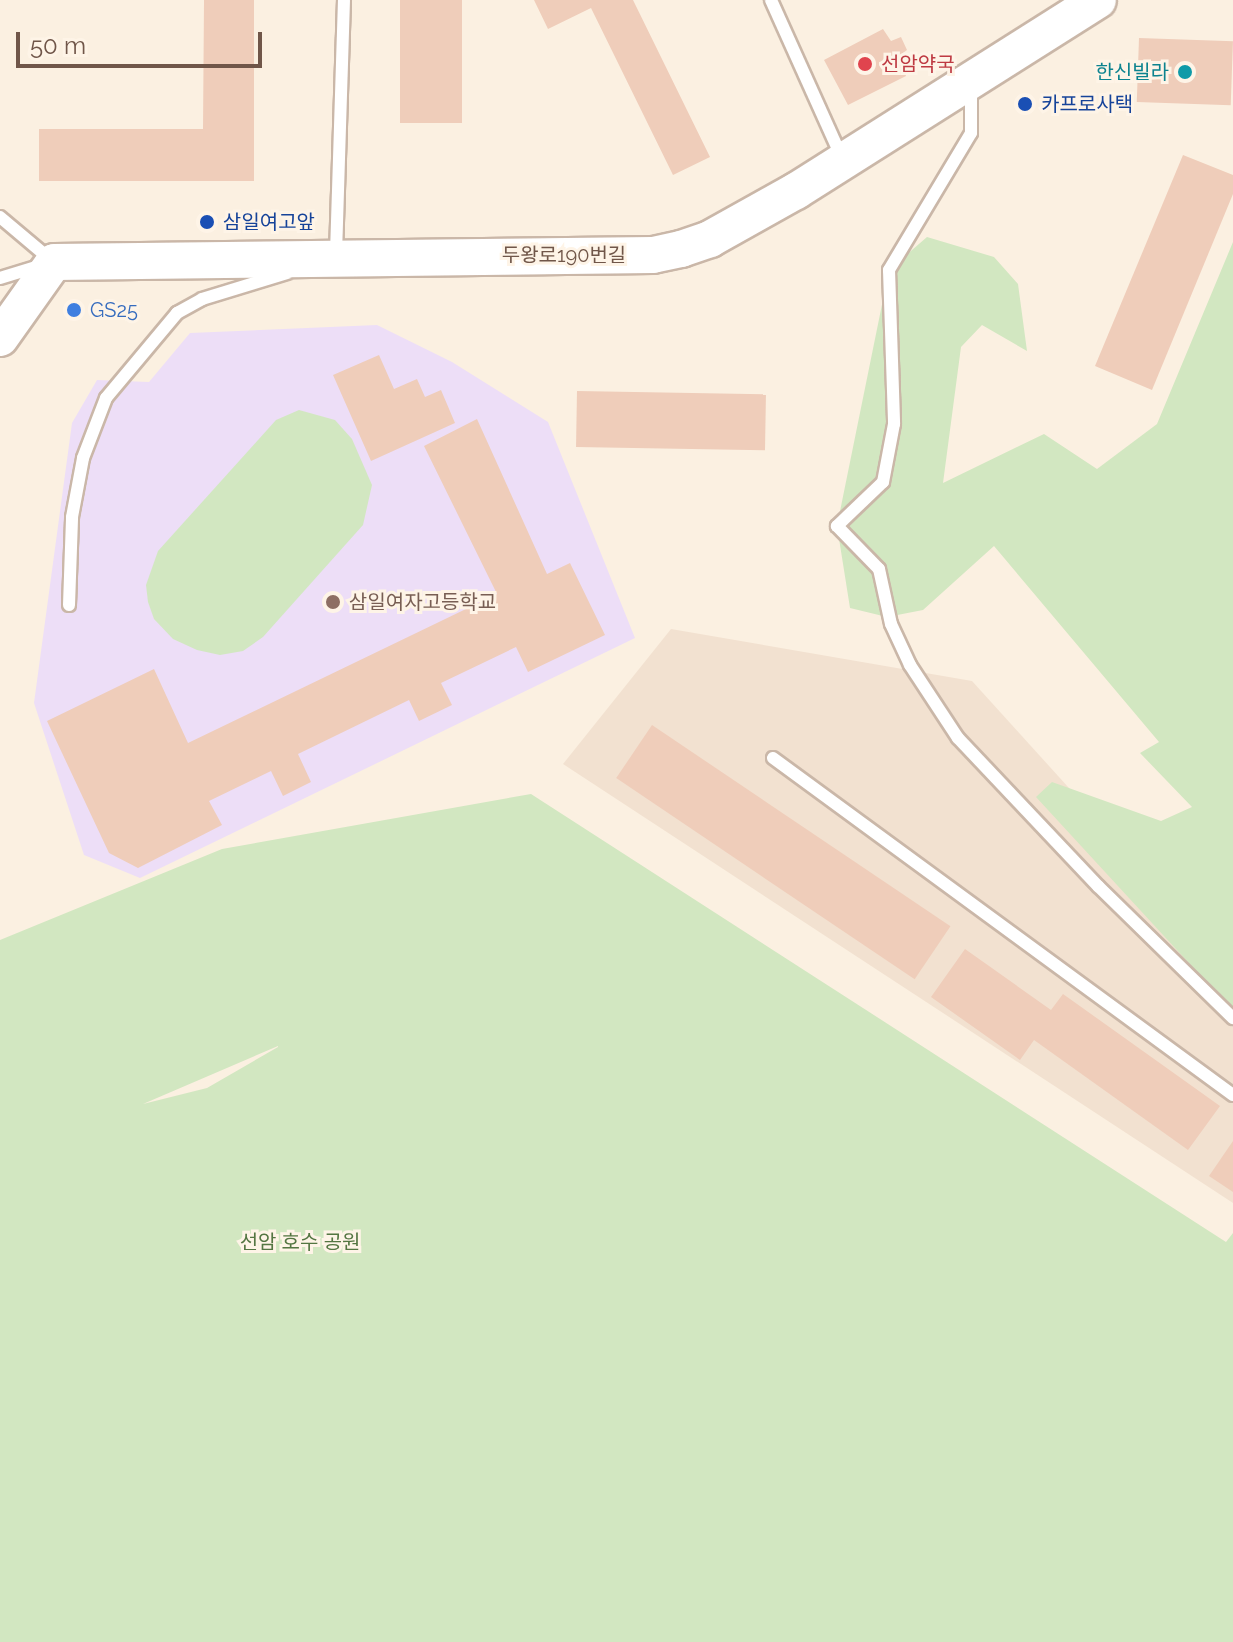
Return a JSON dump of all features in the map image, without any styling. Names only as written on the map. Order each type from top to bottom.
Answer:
[{"type":"street","name":"두왕로190번길","points":[[54,262],[653,255],[710,239],[971,83],[1098,0]]},
{"type":"street","points":[[0,338],[54,262]]},
{"type":"lane","points":[[69,605],[72,517],[83,458],[106,398],[136,358],[177,313],[202,299],[336,257],[344,0]]},
{"type":"lane","points":[[771,0],[843,161]]},
{"type":"lane","points":[[971,83],[971,133],[889,270],[894,424],[883,482],[837,526],[879,569],[891,624],[903,651],[958,738],[1098,886],[1233,1018]]},
{"type":"lane","points":[[0,217],[54,262]]},
{"type":"lane","points":[[0,278],[54,262]]},
{"type":"lane","points":[[773,758],[1233,1095]]},
{"type":"shaded area","name":"삼일여자고등학교","points":[[377,325],[452,362],[548,422],[635,638],[140,878],[84,855],[34,703],[72,423],[97,380],[149,382],[190,333]]},
{"type":"shaded area","points":[[671,629],[972,681],[1233,969],[1233,1203],[563,764]]},
{"type":"green space","points":[[927,237],[994,257],[1018,284],[1027,351],[982,325],[961,347],[943,483],[1044,434],[1097,469],[1157,424],[1233,242],[1233,1011],[1036,797],[1052,782],[1161,821],[1192,807],[1140,753],[1159,742],[994,546],[923,610],[887,617],[850,608],[837,526],[889,270]]},
{"type":"green space","points":[[299,410],[335,420],[352,439],[372,485],[363,525],[263,637],[243,651],[220,655],[197,650],[173,639],[154,619],[148,602],[146,585],[158,551],[276,420]]},
{"type":"green space","name":"선암 호수 공원","points":[[531,794],[1226,1242],[1233,1233],[1233,1642],[0,1642],[0,940],[222,849]],"holes":[[[278,1046],[278,1047],[207,1088],[143,1104]]]},
{"type":"building","points":[[204,0],[254,0],[254,181],[39,181],[39,129],[203,129]]},
{"type":"building","points":[[400,0],[462,0],[462,123],[400,123]]},
{"type":"building","points":[[534,0],[633,0],[710,157],[673,175],[591,8],[548,29]]},
{"type":"building","name":"선암약국","points":[[883,29],[891,41],[901,37],[907,50],[900,55],[906,76],[848,105],[824,60]]},
{"type":"building","name":"한신빌라","points":[[1139,38],[1233,41],[1231,105],[1137,102]]},
{"type":"building","points":[[1183,155],[1233,175],[1233,194],[1152,390],[1095,366]]},
{"type":"building","points":[[379,355],[394,389],[417,379],[425,397],[441,390],[455,423],[371,461],[333,375]]},
{"type":"building","points":[[577,391],[766,394],[765,450],[576,447]]},
{"type":"building","points":[[477,419],[547,574],[570,563],[605,635],[528,672],[516,647],[441,683],[452,705],[419,721],[409,700],[298,754],[311,782],[283,796],[271,771],[209,801],[222,825],[138,868],[109,853],[47,721],[154,669],[188,743],[497,594],[424,446]]},
{"type":"building","points":[[652,725],[950,926],[915,979],[616,778]]},
{"type":"building","points":[[965,949],[1051,1010],[1063,994],[1220,1106],[1188,1150],[1034,1040],[1020,1060],[931,997]]},
{"type":"building","points":[[1233,1141],[1233,1192],[1209,1176]]},
{"type":"place","name":"선암약국","points":[[865,64]]},
{"type":"place","name":"한신빌라","points":[[1185,72]]},
{"type":"place","name":"카프로사택","points":[[1025,104]]},
{"type":"place","name":"삼일여고앞","points":[[207,222]]},
{"type":"place","name":"GS25","points":[[74,310]]},
{"type":"place","name":"삼일여자고등학교","points":[[333,602]]}]
